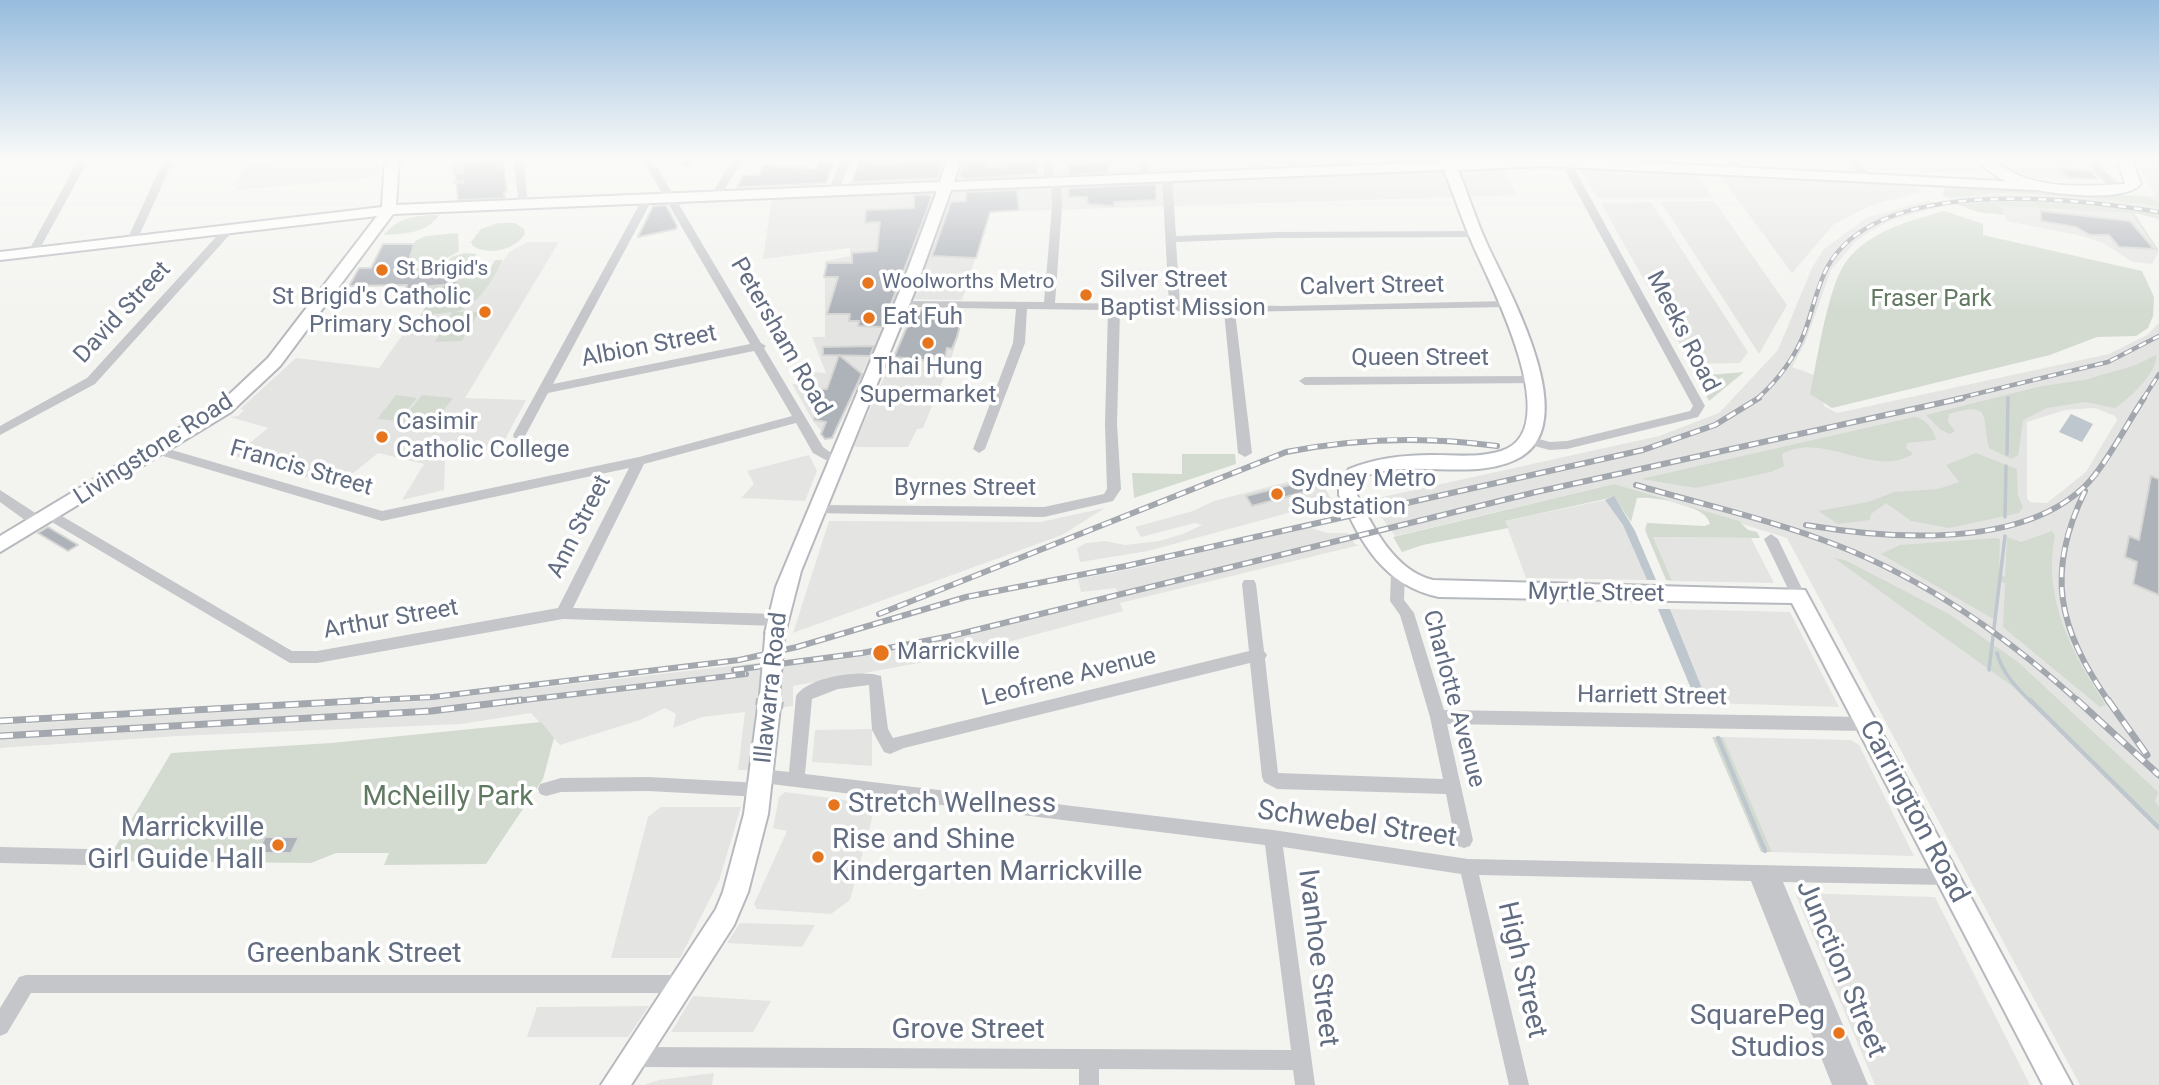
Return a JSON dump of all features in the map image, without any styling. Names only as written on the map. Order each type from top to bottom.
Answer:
[{"type":"main road","name":"Livingstone Road","points":[[0,545],[226,408],[275,362],[389,210]]},
{"type":"main road","points":[[0,256],[396,210]]},
{"type":"main road","name":"Illawarra Road","points":[[615,1085],[682,984],[733,900],[748,860],[762,783],[776,627],[835,461],[903,304],[938,210]]},
{"type":"main road","points":[[1398,572],[1348,495],[1348,487],[1355,473],[1375,465],[1490,460],[1515,453],[1531,441],[1536,428],[1535,380],[1466,210]]},
{"type":"main road","name":"Myrtle Street","points":[[1398,572],[1411,581],[1439,589],[1798,595]]},
{"type":"main road","name":"Carrington Road","points":[[1798,595],[2058,1085]]},
{"type":"street","points":[[33,252],[56,210]]},
{"type":"street","points":[[132,240],[146,210]]},
{"type":"street","points":[[519,435],[547,389],[642,210]]},
{"type":"street","name":"Petersham Road","points":[[678,210],[760,346],[818,450],[835,461]]},
{"type":"street","points":[[1049,306],[1057,210]]},
{"type":"street","points":[[1170,210],[1175,308]]},
{"type":"street","name":"Meeks Road","points":[[1531,441],[1550,446],[1567,445],[1694,414],[1699,406],[1592,210]]},
{"type":"street","name":"David Street","points":[[0,431],[92,381],[229,229]]},
{"type":"street","points":[[1172,239],[1279,234],[1476,234]]},
{"type":"street","name":"Calvert Street","points":[[903,304],[1229,309],[1506,304]]},
{"type":"street","points":[[979,449],[1019,343],[1022,306]]},
{"type":"street","name":"Byrnes Street","points":[[816,510],[1044,512],[1097,503],[1112,495],[1114,307]]},
{"type":"street","points":[[1229,309],[1245,453]]},
{"type":"street","name":"Albion Street","points":[[547,389],[760,346]]},
{"type":"street","name":"Queen Street","points":[[1305,381],[1535,380]]},
{"type":"street","name":"Francis Street","points":[[158,450],[382,516],[639,461],[800,418]]},
{"type":"street","name":"Ann Street","points":[[563,613],[639,461]]},
{"type":"street","name":"Arthur Street","points":[[0,495],[290,657],[317,657],[563,613],[776,627]]},
{"type":"street","name":"Carrington Road","points":[[1771,539],[1798,595]]},
{"type":"street","name":"Charlotte Avenue","points":[[1398,572],[1397,601],[1407,612],[1438,717],[1464,840]]},
{"type":"street","points":[[1249,584],[1259,655],[1270,777],[1277,782],[1454,787]]},
{"type":"street","name":"Leofrene Avenue","points":[[796,780],[804,696],[812,689],[867,678],[876,680],[880,730],[890,747],[914,738],[1259,655]]},
{"type":"street","name":"Harriett Street","points":[[1438,717],[1866,723]]},
{"type":"street","name":"Schwebel Street","points":[[546,789],[561,785],[762,783],[796,780],[1273,838],[1468,867],[1948,877]]},
{"type":"street","name":"Ivanhoe Street","points":[[1273,838],[1305,1085]]},
{"type":"street","points":[[0,855],[87,857]]},
{"type":"street","name":"High Street","points":[[1468,867],[1519,1085]]},
{"type":"street","name":"Junction Street","points":[[1764,875],[1842,1085]]},
{"type":"street","name":"Junction Street","points":[[1764,875],[1858,1085]]},
{"type":"street","name":"Greenbank Street","points":[[0,1026],[26,984],[682,984]]},
{"type":"street","name":"Grove Street","points":[[634,1056],[1301,1060]]},
{"type":"street","points":[[1088,1085],[1089,1059]]},
{"type":"shaded area","points":[[770,210],[1061,210],[987,212],[989,216],[962,300],[897,299],[832,438],[826,437],[813,421],[792,384],[808,384],[814,372],[826,373],[812,337],[825,337],[825,261],[850,256],[850,248],[763,259]]},
{"type":"shaded area","points":[[1605,210],[1656,210],[1748,352],[1740,363],[1691,364]]},
{"type":"shaded area","points":[[1666,210],[1720,210],[1787,305],[1759,354]]},
{"type":"shaded area","points":[[1745,210],[1863,210],[1834,224],[1792,273]]},
{"type":"shaded area","points":[[1894,210],[1930,210],[1895,219],[1874,229],[1856,241],[1831,270],[1805,343],[1792,367],[1817,376],[1824,406],[1837,413],[2109,354],[2147,335],[2159,323],[2159,1085],[2080,1085],[1787,538],[1614,484],[1395,536],[1369,500],[1659,436],[1719,413],[1778,350],[1812,268],[1824,249],[1868,217]],"holes":[[[2095,408],[2115,416],[2117,420],[2086,472],[2047,503],[2030,502],[2027,498],[2027,422],[2065,410]]]},
{"type":"shaded area","points":[[2002,210],[2131,213],[2158,253],[2152,264],[2133,262],[2103,243],[2082,236],[2007,221]]},
{"type":"shaded area","points":[[2130,210],[2159,210],[2159,213]]},
{"type":"shaded area","name":"Casimir Catholic College","points":[[527,242],[559,242],[465,398],[526,400],[501,447],[445,459],[444,490],[402,500],[424,464],[378,453],[335,488],[293,472],[234,456],[268,428],[230,417],[238,416],[244,410],[240,409],[296,358],[379,368],[411,323],[425,316],[469,307],[483,293],[509,252]]},
{"type":"shaded area","points":[[914,310],[965,311],[950,363],[923,428],[917,429],[908,447],[856,447],[854,445]]},
{"type":"shaded area","points":[[2071,414],[2093,424],[2082,442],[2059,432]]},
{"type":"shaded area","points":[[809,455],[817,471],[805,501],[741,498],[754,484],[747,471]]},
{"type":"shaded area","points":[[1333,470],[1325,488],[1332,501],[1148,551],[1080,562],[1077,548],[1086,543],[1105,541],[1125,545],[1159,541],[1183,534],[1202,525],[1195,523],[1141,537],[1135,527],[1193,511],[1214,501]]},
{"type":"shaded area","points":[[1614,496],[1635,531],[1656,580],[1647,580],[1623,525],[1605,500]]},
{"type":"shaded area","points":[[1605,500],[1623,525],[1647,580],[1526,578],[1505,521]]},
{"type":"shaded area","points":[[1105,508],[1062,535],[793,633],[829,521],[1040,522]]},
{"type":"shaded area","points":[[1308,527],[1327,533],[1348,533],[1355,544],[1360,545],[1120,603],[1123,611],[952,657],[793,686],[793,706],[755,711],[750,770],[738,770],[745,712],[702,717],[673,728],[676,714],[665,708],[640,720],[560,745],[531,713],[461,724],[178,736],[0,748],[0,725],[422,701],[837,654],[922,640],[1118,593],[1116,588],[1081,592],[1078,579]]},
{"type":"shaded area","points":[[1652,537],[1751,538],[1774,583],[1672,581]]},
{"type":"shaded area","points":[[1658,609],[1670,609],[1708,703],[1697,703]]},
{"type":"shaded area","points":[[1670,609],[1790,612],[1839,707],[1708,703]]},
{"type":"shaded area","points":[[872,729],[872,766],[812,762],[815,730]]},
{"type":"shaded area","points":[[1723,737],[1851,740],[1859,745],[1914,856],[1772,852]]},
{"type":"shaded area","name":"Rise and Shine Kindergarten Marrickville","points":[[785,792],[868,803],[875,807],[850,900],[831,914],[757,909],[754,904],[787,831],[773,828],[779,797]]},
{"type":"shaded area","points":[[661,807],[741,807],[719,881],[680,958],[611,958],[648,817]]},
{"type":"shaded area","points":[[1795,893],[1935,897],[2030,1085],[1875,1085]]},
{"type":"shaded area","points":[[740,923],[815,925],[802,947],[727,943]]},
{"type":"shaded area","points":[[693,996],[771,1001],[753,1032],[671,1032]]},
{"type":"shaded area","points":[[649,1006],[628,1037],[527,1037],[537,1007]]},
{"type":"shaded area","points":[[714,1073],[712,1085],[644,1085],[659,1080]]},
{"type":"green space","points":[[1971,210],[2002,210],[2004,215]]},
{"type":"green space","points":[[2068,210],[2130,210],[2159,213],[2159,219],[2134,213],[2158,253],[2131,213]]},
{"type":"green space","name":"Fraser Park","points":[[1944,211],[1983,224],[1983,235],[2142,271],[2154,297],[2153,316],[2148,328],[2136,336],[2097,337],[2050,355],[1832,408],[1810,394],[1829,304],[1841,270],[1848,259],[1880,234]]},
{"type":"green space","points":[[439,215],[422,229],[384,235],[402,221]]},
{"type":"green space","points":[[498,223],[515,223],[524,229],[525,234],[515,244],[501,250],[486,251],[473,246],[471,242],[481,229]]},
{"type":"green space","points":[[458,233],[459,251],[447,258],[440,272],[405,274],[415,241],[426,236]]},
{"type":"green space","points":[[465,253],[476,254],[474,261],[479,262],[481,269],[491,267],[495,260],[503,260],[479,298],[456,312],[479,312],[462,341],[435,342],[452,312],[420,316],[428,303],[399,304],[401,295],[414,294],[417,287],[432,286],[434,282],[447,279],[438,299],[449,298],[461,272],[443,272],[451,257]]},
{"type":"green space","points":[[2156,355],[2156,362],[2148,376],[2115,408],[2085,402],[2047,408],[2023,420],[2018,456],[2011,459],[1989,448],[1985,420],[1979,411],[1963,410],[1949,414],[1948,422],[1955,431],[1950,434],[1941,430],[1926,415],[2042,386],[2084,380],[2136,365]]},
{"type":"green space","points":[[1744,372],[1709,401],[1696,376]]},
{"type":"green space","points":[[396,395],[417,398],[398,421],[377,419]]},
{"type":"green space","points":[[422,395],[453,398],[429,429],[397,426]]},
{"type":"green space","points":[[1914,417],[1922,419],[1928,425],[1936,440],[1907,443],[1906,448],[1913,454],[1898,460],[1882,461],[1832,450],[1799,448],[1782,454],[1784,466],[1771,472],[1696,488],[1641,479]]},
{"type":"green space","points":[[1976,453],[2017,469],[2018,495],[2023,507],[2019,513],[1949,528],[1911,521],[1886,503],[1871,514],[1870,520],[1838,524],[1818,511],[1868,502],[1894,492],[1938,489],[1959,482],[1946,465]]},
{"type":"green space","points":[[1182,454],[1235,454],[1236,464],[1134,498],[1132,473],[1182,474]]},
{"type":"green space","points":[[1614,484],[1677,503],[1637,498],[1631,522],[1614,497],[1505,521],[1508,528],[1423,545],[1402,552],[1393,537]]},
{"type":"green space","points":[[1683,504],[1739,521],[1748,530],[1757,532],[1760,538],[1653,537],[1672,581],[1666,580],[1645,530],[1647,523],[1710,524],[1707,517]]},
{"type":"green space","points":[[2052,531],[2055,536],[2052,559],[2057,604],[2072,646],[2106,705],[2100,707],[2003,627],[2005,583],[1999,581],[1995,620],[1881,554],[1900,545],[1995,538],[2000,539],[1999,574],[2005,577],[2007,537],[2021,542]]},
{"type":"green space","points":[[1834,558],[1845,560],[1949,614],[2018,662],[2158,792],[2155,801],[2159,808],[2159,824],[2012,686]]},
{"type":"green space","name":"McNeilly Park","points":[[541,722],[554,738],[543,779],[486,864],[384,865],[389,853],[336,853],[311,863],[107,861],[171,753],[331,743]]},
{"type":"green space","points":[[1712,737],[1723,737],[1772,852],[1761,852]]},
{"type":"building","points":[[651,210],[668,210],[676,229],[638,237]]},
{"type":"building","points":[[866,210],[927,210],[882,327],[858,326],[859,321],[849,321],[850,314],[827,314],[838,277],[824,277],[827,263],[852,263],[852,253],[877,251],[880,222],[865,223]]},
{"type":"building","points":[[948,210],[1019,210],[990,212],[976,258],[932,256]]},
{"type":"building","points":[[2041,211],[2130,221],[2154,249],[2119,247],[2109,235],[2090,235],[2076,227],[2041,221]]},
{"type":"building","name":"St Brigid's","points":[[383,244],[414,244],[405,274],[462,272],[449,298],[438,299],[444,285],[417,287],[414,294],[401,295],[407,285],[349,286],[359,268],[371,268]]},
{"type":"building","points":[[914,310],[960,311],[956,325],[960,325],[957,337],[952,349],[947,348],[945,357],[933,356],[932,361],[894,357]]},
{"type":"building","points":[[874,346],[870,356],[823,355],[823,347]]},
{"type":"building","points":[[839,355],[862,374],[832,438],[825,439],[821,434],[826,422],[814,420],[818,405],[813,405],[820,389],[827,389]]},
{"type":"building","points":[[2151,476],[2159,479],[2159,595],[2133,584],[2137,562],[2125,557],[2129,536],[2139,540]]},
{"type":"building","name":"Sydney Metro Substation","points":[[1302,482],[1308,491],[1252,506],[1246,496]]},
{"type":"building","points":[[48,527],[78,545],[68,551],[38,533]]},
{"type":"building","name":"Marrickville Girl Guide Hall","points":[[265,837],[299,837],[291,853],[257,853]]},
{"type":"waterway","points":[[2007,454],[2008,398]]},
{"type":"waterway","points":[[2005,517],[2006,466]]},
{"type":"waterway","points":[[1989,670],[2005,536]]},
{"type":"waterway","points":[[1997,653],[2006,674],[2031,702]]},
{"type":"waterway","points":[[2030,700],[2159,828]]},
{"type":"waterway","points":[[1718,738],[1765,851]]},
{"type":"railway","points":[[1757,399],[1779,376],[1796,350],[1828,266],[1853,237],[1889,217],[1916,210]]},
{"type":"railway","points":[[2141,210],[2159,212]]},
{"type":"railway","points":[[1955,399],[2108,362],[2159,336]]},
{"type":"railway","points":[[2143,399],[2159,374]]},
{"type":"railway","points":[[340,702],[433,697],[739,660],[797,647],[966,597],[1126,566],[1643,450],[1715,425],[1759,398]]},
{"type":"railway","points":[[734,670],[862,653],[951,636],[1536,492],[1963,398]]},
{"type":"railway","points":[[1806,525],[1914,536],[1992,529],[2028,520],[2061,505],[2088,483],[2110,454],[2144,398]]},
{"type":"railway","points":[[879,614],[1286,452],[1391,440],[1497,446]]},
{"type":"railway","points":[[1636,485],[1797,531],[1891,569],[1925,587],[1989,629],[2079,702]]},
{"type":"railway","points":[[2085,491],[2072,521],[2065,548],[2063,600],[2068,624],[2078,649],[2109,702]]},
{"type":"railway","points":[[507,702],[746,674]]},
{"type":"railway","points":[[0,721],[372,700]]},
{"type":"railway","points":[[0,736],[431,711],[521,700]]},
{"type":"railway","points":[[2077,700],[2159,775]]},
{"type":"railway","points":[[2108,700],[2147,755]]},
{"type":"place","name":"St Brigid's","points":[[382,270]]},
{"type":"place","name":"Woolworths Metro","points":[[868,283]]},
{"type":"place","name":"Silver Street Baptist Mission","points":[[1086,295]]},
{"type":"place","name":"St Brigid's Catholic Primary School","points":[[485,312]]},
{"type":"place","name":"Eat Fuh","points":[[869,318]]},
{"type":"place","name":"Thai Hung Supermarket","points":[[928,343]]},
{"type":"place","name":"Casimir Catholic College","points":[[382,437]]},
{"type":"place","name":"Sydney Metro Substation","points":[[1277,494]]},
{"type":"place","name":"Marrickville","points":[[881,653]]},
{"type":"place","name":"Stretch Wellness","points":[[834,805]]},
{"type":"place","name":"Marrickville Girl Guide Hall","points":[[278,845]]},
{"type":"place","name":"Rise and Shine Kindergarten Marrickville","points":[[818,857]]},
{"type":"place","name":"SquarePeg Studios","points":[[1839,1033]]}]
